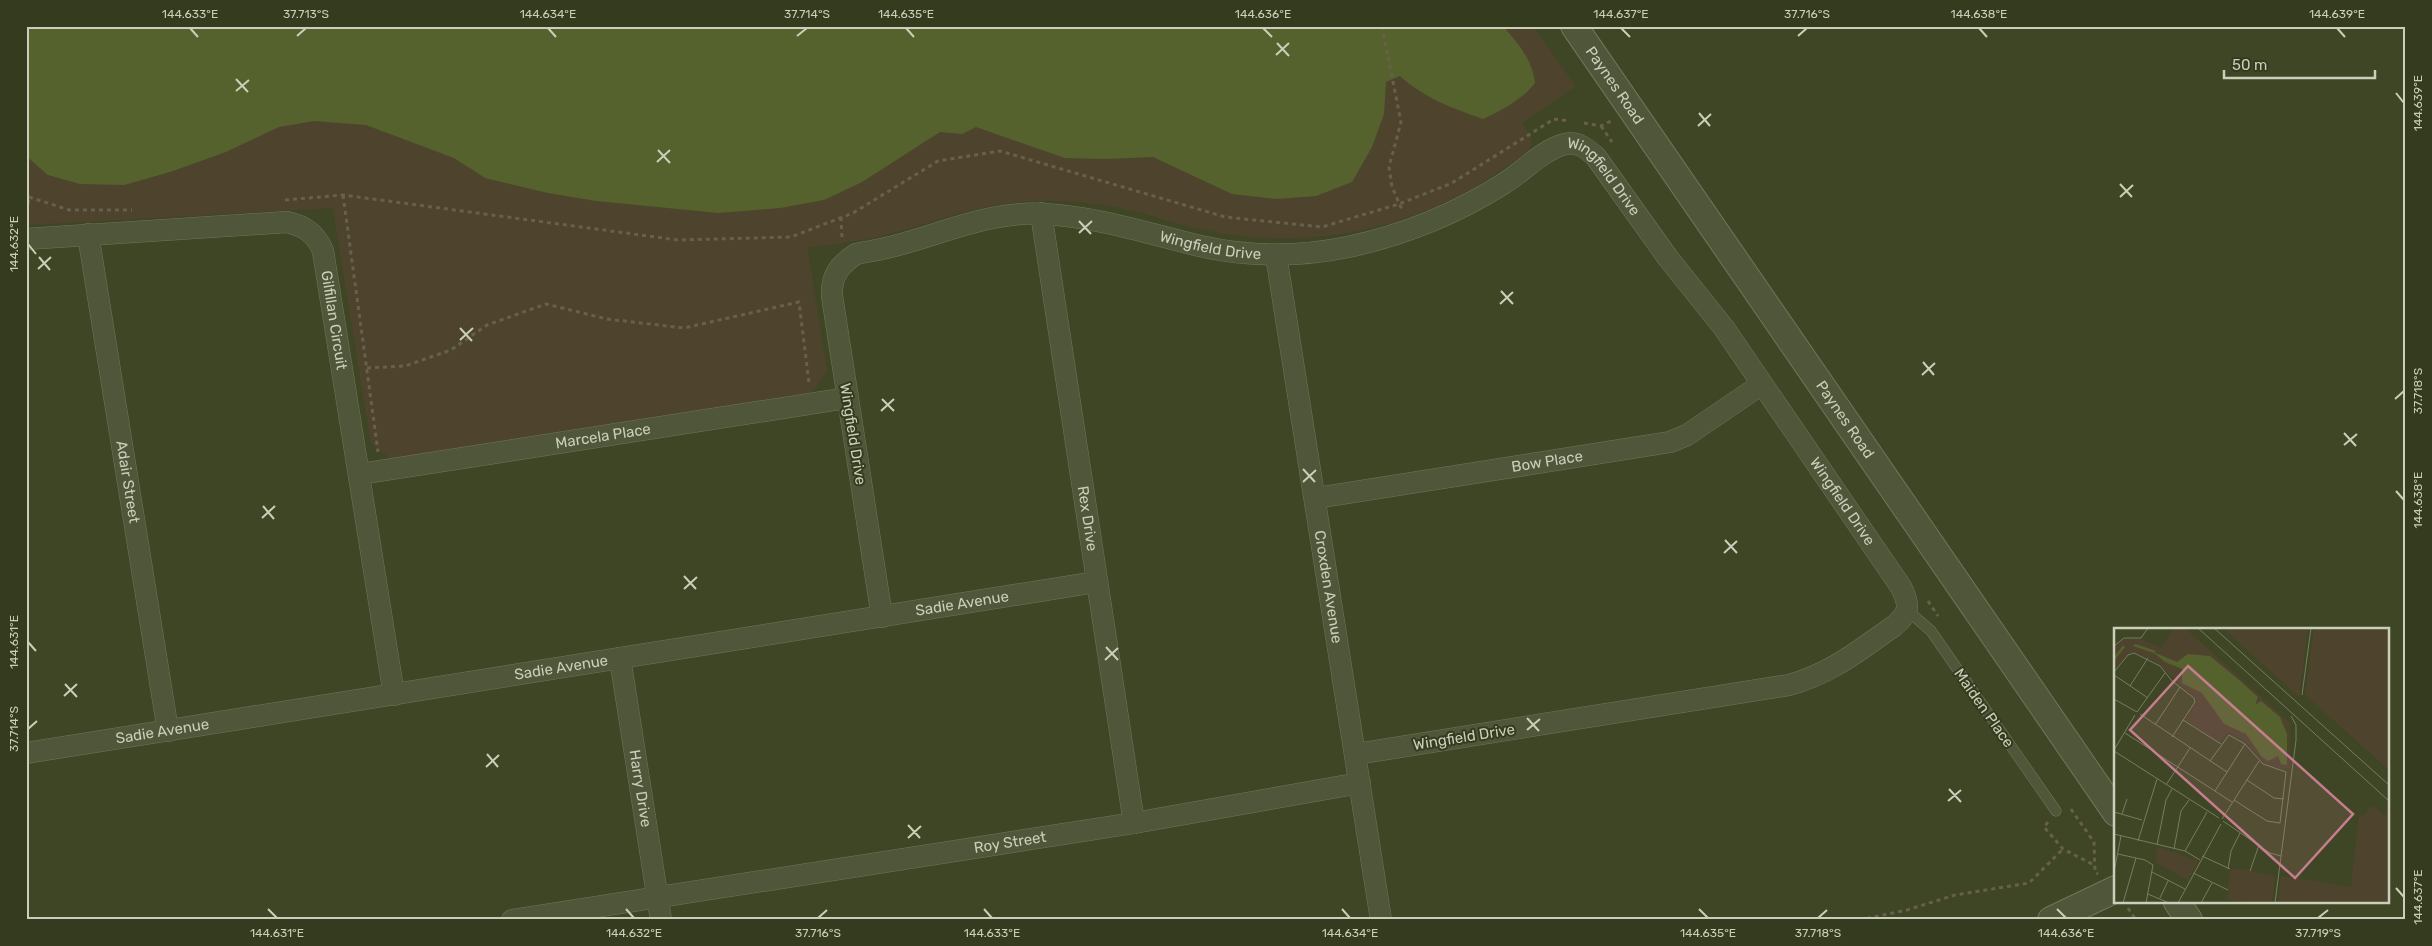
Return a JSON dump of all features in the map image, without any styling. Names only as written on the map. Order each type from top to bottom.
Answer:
[{"type":"street","name":"Paynes Road","points":[[1574,26],[2114,810]]},
{"type":"street","name":"Wingfield Drive","points":[[882,617],[831,285],[835,273],[844,262],[856,254],[986,220],[1041,213],[1090,218],[1130,226],[1201,246],[1276,255],[1329,250],[1413,230],[1459,210],[1504,183],[1554,148],[1566,144],[1575,144],[1586,148],[1596,157],[1668,258],[1707,305],[1762,384],[1901,587],[1908,604],[1907,610],[1903,618],[1894,626],[1833,668],[1815,678],[1790,685],[1356,754]]},
{"type":"street","name":"Rex Drive","points":[[1041,213],[1134,824]]},
{"type":"street","name":"Gilfillan Circuit","points":[[26,239],[287,222],[300,225],[319,242],[323,251],[360,474],[394,695]]},
{"type":"street","name":"Adair Street","points":[[88,234],[168,731]]},
{"type":"street","name":"Croxden Avenue","points":[[1276,255],[1316,498],[1381,920]]},
{"type":"street","name":"Bow Place","points":[[1316,498],[1670,442],[1687,436],[1762,384]]},
{"type":"street","name":"Marcela Place","points":[[360,474],[847,398]]},
{"type":"street","name":"Sadie Avenue","points":[[26,753],[1096,582]]},
{"type":"street","name":"Harry Drive","points":[[620,658],[661,920]]},
{"type":"street","name":"Roy Street","points":[[512,920],[1134,824],[1360,783]]},
{"type":"street","points":[[2051,920],[2114,890]]},
{"type":"street","points":[[2178,904],[2189,920]]},
{"type":"lane","name":"Maiden Place","points":[[1907,610],[1931,631],[2056,811]]},
{"type":"path","points":[[1382,26],[1401,122],[1389,167],[1392,187],[1413,230]]},
{"type":"path","points":[[1582,123],[1601,126],[1632,111]]},
{"type":"path","points":[[284,200],[343,195],[678,240],[791,237],[853,213],[938,161],[1000,151],[1225,217],[1322,227],[1399,204],[1452,183],[1554,119],[1573,122]]},
{"type":"path","points":[[26,218],[28,195],[69,210],[137,210]]},
{"type":"path","points":[[343,195],[381,470]]},
{"type":"path","points":[[367,368],[405,366],[451,350],[487,325],[546,304],[608,320],[684,328],[799,302],[812,404]]},
{"type":"path","points":[[2056,811],[2044,827],[2063,849],[2095,865]]},
{"type":"path","points":[[1859,920],[1907,910],[1955,895],[2029,883],[2063,849]]},
{"type":"path","points":[[2124,904],[2136,920]]},
{"type":"shaded area","points":[[26,26],[1532,26],[1576,86],[1522,123],[1532,138],[1529,151],[1466,192],[1435,207],[1403,219],[1370,228],[1302,238],[1267,238],[1199,229],[1141,213],[1096,204],[1032,201],[1013,202],[977,209],[869,239],[807,247],[827,371],[812,392],[392,459],[371,444],[333,208],[26,225]]},
{"type":"shaded area","points":[[26,26],[1503,26],[1528,59],[1535,83],[1518,99],[1483,119],[1429,97],[1400,76],[1386,82],[1384,114],[1372,147],[1352,182],[1316,196],[1277,199],[1232,194],[1153,157],[1065,158],[976,127],[962,134],[940,132],[862,182],[824,200],[780,208],[719,213],[596,201],[548,193],[485,178],[454,158],[366,125],[314,121],[279,127],[226,152],[170,172],[124,185],[80,184],[48,175],[26,156]]}]
